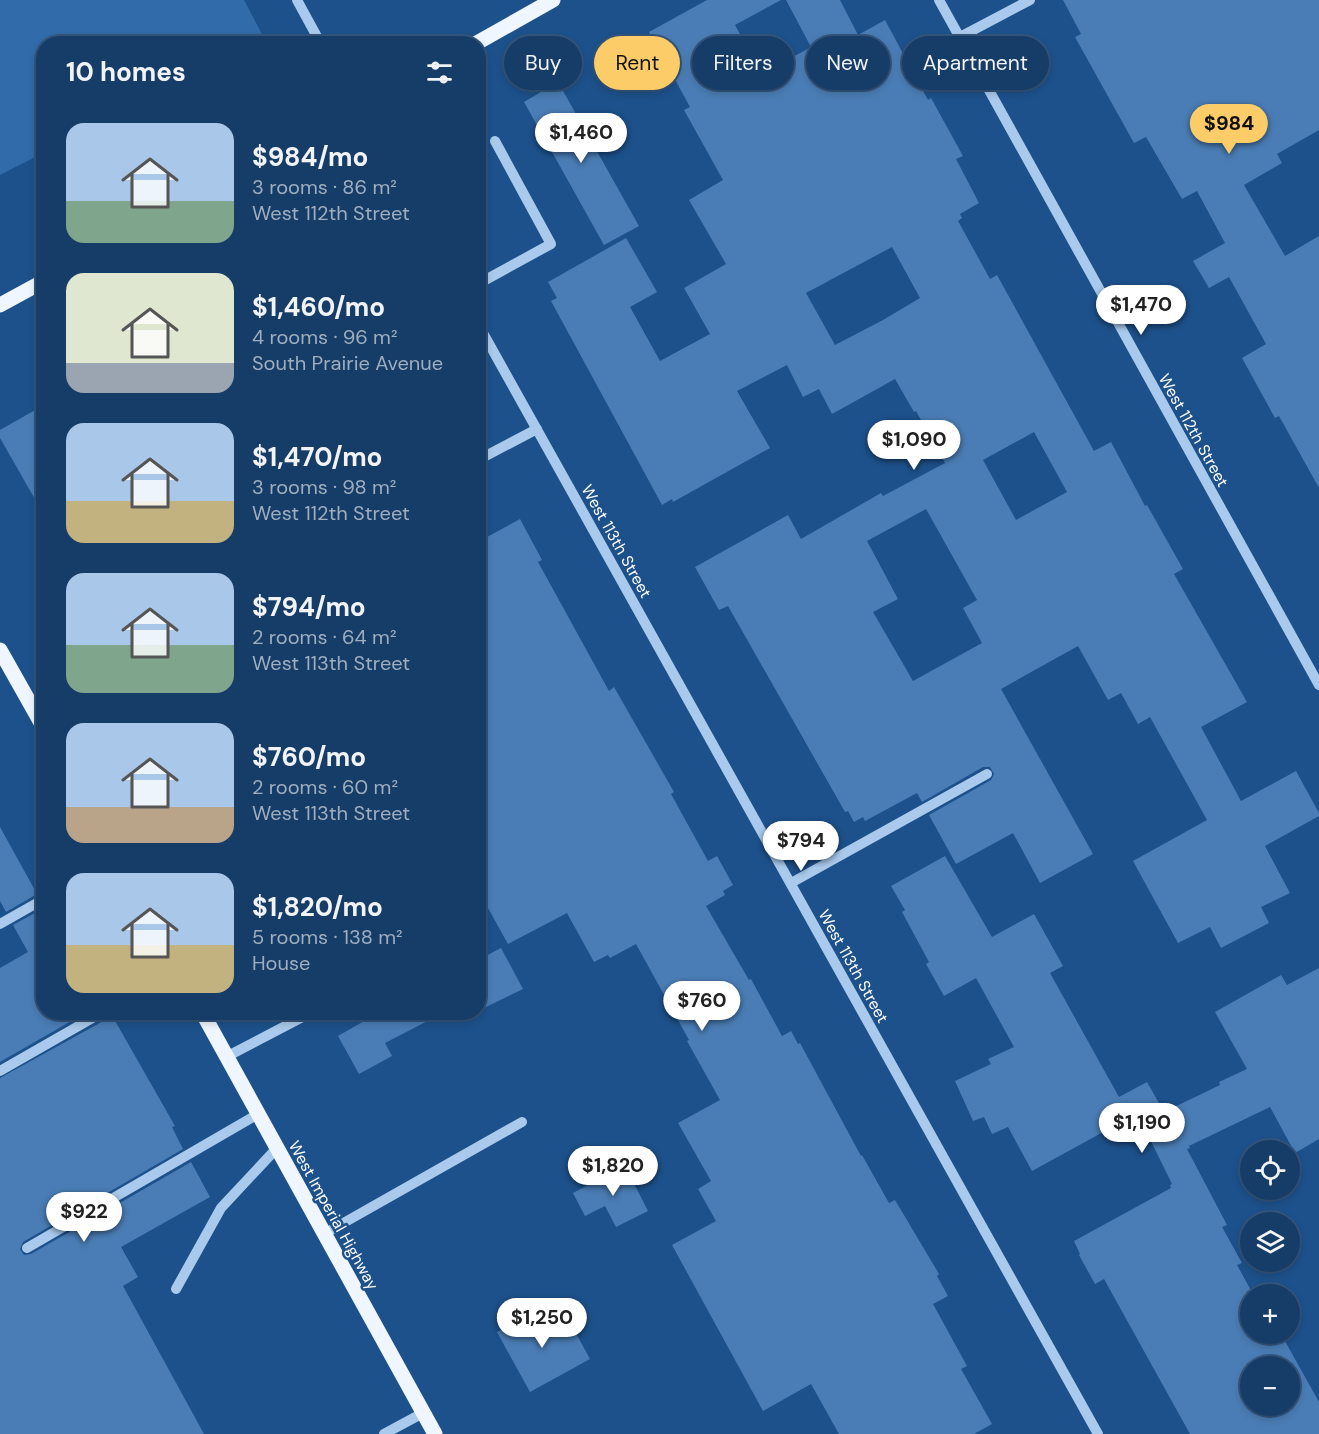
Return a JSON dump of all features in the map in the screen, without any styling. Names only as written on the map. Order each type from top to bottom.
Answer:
[{"type":"main road","points":[[486,38],[553,0]]},
{"type":"main road","points":[[0,305],[36,285]]},
{"type":"main road","points":[[2,658],[36,715]]},
{"type":"main road","name":"West Imperial Highway","points":[[206,1020],[435,1434]]},
{"type":"street","points":[[297,0],[317,36]]},
{"type":"street","name":"West 112th Street","points":[[939,0],[959,36]]},
{"type":"street","points":[[964,36],[1030,0]]},
{"type":"street","name":"West 112th Street","points":[[989,90],[1319,685]]},
{"type":"street","points":[[486,280],[551,244],[495,141]]},
{"type":"street","name":"West 113th Street","points":[[486,338],[1098,1434]]},
{"type":"street","points":[[486,456],[537,429]]},
{"type":"street","points":[[791,883],[987,774]]},
{"type":"street","points":[[0,924],[36,904]]},
{"type":"street","points":[[0,1071],[89,1020]]},
{"type":"street","points":[[226,1057],[297,1020]]},
{"type":"street","points":[[27,1248],[258,1114]]},
{"type":"street","points":[[324,1234],[522,1122]]},
{"type":"street","points":[[176,1289],[221,1208],[277,1148]]},
{"type":"street","points":[[384,1434],[423,1413]]},
{"type":"shaded area","points":[[0,0],[244,0],[263,36],[36,36],[36,157],[0,175]]},
{"type":"building","points":[[707,0],[781,0],[735,25],[741,36],[692,36],[692,90],[794,90],[794,56],[806,50],[806,90],[890,90],[890,36],[806,38],[786,0],[840,0],[858,35],[885,20],[902,52],[902,90],[923,90],[928,100],[931,98],[963,156],[956,159],[979,203],[960,214],[962,218],[958,221],[990,279],[997,275],[1094,451],[1111,442],[1145,506],[1147,505],[1183,569],[1174,574],[1247,702],[1201,727],[1241,801],[1296,771],[1319,813],[1319,816],[1265,846],[1290,893],[1261,907],[1269,923],[1221,948],[1210,927],[1178,943],[1133,861],[1207,820],[1150,717],[1138,724],[1121,693],[1108,700],[1078,646],[1001,689],[1093,854],[1040,883],[1013,833],[956,864],[929,815],[991,780],[994,774],[990,767],[983,767],[922,802],[917,793],[865,821],[863,817],[854,822],[848,811],[845,812],[728,606],[719,610],[695,567],[788,515],[801,539],[881,493],[883,496],[945,463],[895,379],[832,414],[819,389],[803,397],[787,365],[737,391],[770,448],[673,502],[672,499],[662,505],[551,301],[557,298],[548,282],[626,238],[657,292],[630,307],[660,361],[710,334],[684,288],[726,264],[689,200],[723,180],[684,110],[690,107],[680,89],[680,36],[651,36],[649,32]],"holes":[[[892,247],[920,298],[835,345],[806,293]],[[1034,432],[1067,492],[1016,520],[983,460]],[[926,509],[977,600],[963,608],[982,643],[913,681],[873,612],[898,599],[867,541]]]},
{"type":"building","points":[[1063,0],[1319,0],[1319,130],[1277,154],[1282,163],[1244,185],[1285,256],[1319,236],[1319,488],[1279,416],[1275,418],[1242,358],[1266,344],[1229,277],[1209,288],[1193,261],[1225,243],[1197,191],[1182,199],[1146,137],[1134,143],[1075,37],[1081,34]]},
{"type":"building","points":[[544,90],[562,90],[639,226],[604,245],[524,102]]},
{"type":"building","points":[[36,410],[36,501],[0,438],[0,430]]},
{"type":"building","points":[[520,519],[542,560],[538,562],[609,691],[614,687],[674,792],[671,794],[708,861],[717,856],[733,885],[723,891],[725,895],[706,906],[749,980],[751,979],[782,1036],[791,1031],[798,1044],[800,1043],[889,1203],[895,1200],[939,1274],[937,1276],[948,1296],[933,1304],[967,1366],[961,1369],[992,1424],[974,1434],[839,1434],[811,1384],[763,1411],[672,1245],[716,1221],[698,1189],[711,1181],[678,1123],[720,1100],[687,1041],[689,1040],[636,944],[610,958],[608,955],[594,962],[567,913],[508,944],[486,904],[486,538]]},
{"type":"building","points":[[0,827],[36,895],[6,912],[0,901]]},
{"type":"building","points":[[945,856],[992,937],[1034,914],[1063,966],[1050,973],[1119,1097],[1147,1082],[1164,1112],[1247,1069],[1215,1012],[1281,975],[1287,985],[1319,968],[1319,1139],[1300,1150],[1300,1140],[1288,1140],[1270,1107],[1187,1149],[1227,1225],[1222,1227],[1240,1259],[1240,1264],[1237,1265],[1247,1284],[1240,1284],[1240,1344],[1287,1344],[1293,1356],[1240,1356],[1240,1416],[1300,1416],[1300,1368],[1319,1402],[1319,1434],[1190,1434],[1104,1279],[1095,1284],[1074,1241],[1171,1188],[1172,1184],[1143,1125],[1134,1130],[1127,1119],[1032,1171],[1008,1127],[992,1134],[984,1117],[973,1121],[955,1081],[991,1064],[988,1059],[1014,1047],[976,978],[944,996],[902,912],[905,910],[891,886]]},
{"type":"building","points":[[36,912],[36,1020],[73,1020],[0,1062],[0,968],[28,952],[13,925]]},
{"type":"building","points":[[501,948],[523,989],[486,1007],[486,956]]},
{"type":"building","points":[[105,1020],[115,1020],[175,1126],[172,1127],[183,1149],[23,1242],[20,1249],[24,1255],[31,1254],[191,1162],[210,1197],[121,1247],[138,1277],[123,1286],[204,1434],[0,1434],[0,1078]]},
{"type":"building","points":[[366,1020],[430,1020],[385,1043],[392,1056],[359,1074],[338,1036]]},
{"type":"building","points":[[625,1166],[648,1211],[616,1227],[605,1206],[585,1216],[573,1193]]},
{"type":"building","points":[[538,1310],[542,1316],[549,1312],[561,1335],[573,1328],[590,1359],[530,1392],[497,1332]]}]
